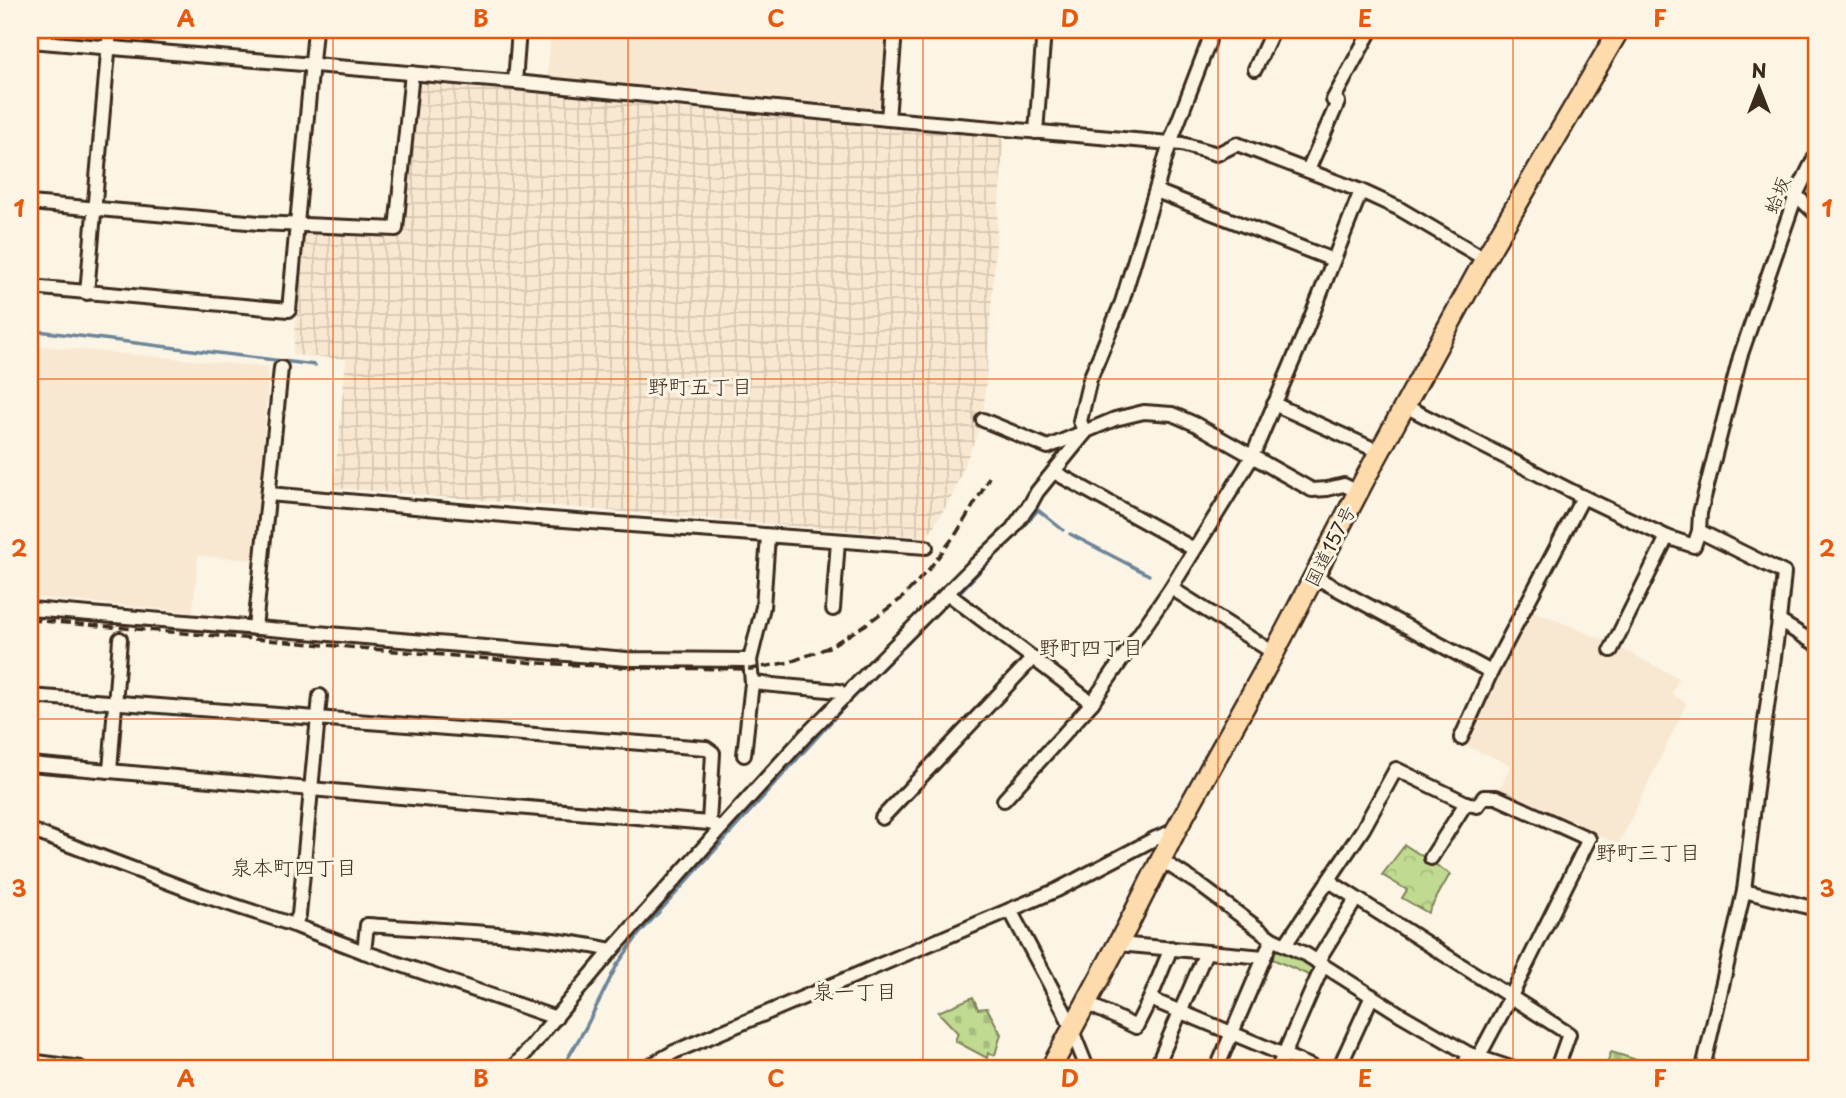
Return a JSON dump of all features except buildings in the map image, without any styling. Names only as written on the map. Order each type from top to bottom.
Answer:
[{"type":"highway","name":"国道157号","points":[[1051,1068],[1176,830],[1485,258],[1619,30]]},
{"type":"street","points":[[86,293],[110,30]]},
{"type":"street","points":[[30,287],[289,310],[315,30]]},
{"type":"street","points":[[515,82],[519,30]]},
{"type":"street","points":[[888,119],[895,30]]},
{"type":"street","points":[[1036,132],[1044,30]]},
{"type":"street","points":[[1085,433],[1080,421],[1090,379],[1122,302],[1170,143],[1211,30]]},
{"type":"street","points":[[1255,69],[1273,30]]},
{"type":"street","points":[[1308,170],[1335,101],[1371,30]]},
{"type":"street","points":[[30,41],[515,82],[888,119],[1182,144],[1217,154],[1237,144],[1361,191],[1398,208],[1485,258]]},
{"type":"street","points":[[30,203],[297,225],[396,229],[412,73]]},
{"type":"street","name":"蛤坂","points":[[1699,531],[1700,513],[1740,357],[1796,195],[1816,155]]},
{"type":"street","points":[[1156,191],[1333,260]]},
{"type":"street","points":[[1004,800],[1092,703],[1171,589],[1252,457],[1361,191]]},
{"type":"street","points":[[1796,195],[1816,214]]},
{"type":"street","points":[[255,628],[281,368]]},
{"type":"street","points":[[1275,404],[1380,452]]},
{"type":"street","points":[[1405,406],[1667,537],[1694,546],[1699,531],[1784,573],[1744,891],[1703,1068]]},
{"type":"street","points":[[983,420],[1048,447],[1115,419],[1144,412],[1172,414],[1195,424],[1312,490],[1345,485],[1358,492]]},
{"type":"street","points":[[513,1068],[612,950],[805,736],[1010,532],[1037,492],[1085,433]]},
{"type":"street","points":[[1054,472],[1194,549]]},
{"type":"street","points":[[269,494],[537,518],[926,547]]},
{"type":"street","points":[[1461,738],[1491,672],[1583,497]]},
{"type":"street","points":[[744,755],[751,683],[750,660],[763,607],[768,536]]},
{"type":"street","points":[[1611,650],[1667,537]]},
{"type":"street","points":[[833,609],[838,541]]},
{"type":"street","points":[[1315,577],[1491,672]]},
{"type":"street","points":[[1171,589],[1274,653]]},
{"type":"street","points":[[947,593],[1092,703]]},
{"type":"street","points":[[30,609],[627,659],[750,660]]},
{"type":"street","points":[[1779,621],[1816,643]]},
{"type":"street","points":[[110,771],[120,639]]},
{"type":"street","points":[[882,818],[1032,658]]},
{"type":"street","points":[[751,683],[839,691],[845,697]]},
{"type":"street","points":[[30,696],[706,748],[713,753],[709,823]]},
{"type":"street","points":[[294,925],[299,915],[320,696]]},
{"type":"street","points":[[30,764],[709,823],[722,827]]},
{"type":"street","points":[[1285,945],[1363,829],[1396,769],[1466,803],[1477,806],[1484,797],[1496,797],[1589,839],[1511,996],[1463,1068]]},
{"type":"street","points":[[1431,858],[1466,803]]},
{"type":"street","points":[[30,830],[202,895],[556,1018]]},
{"type":"street","points":[[646,1068],[674,1052],[1057,890],[1176,830]]},
{"type":"street","points":[[1161,860],[1272,939],[1320,963],[1474,1055],[1511,1068]]},
{"type":"street","points":[[1329,881],[1569,1034],[1557,1068]]},
{"type":"street","points":[[1744,891],[1816,909]]},
{"type":"street","points":[[1278,1068],[1320,963],[1356,899]]},
{"type":"street","points":[[1010,911],[1065,1013],[1087,1068]]},
{"type":"street","points":[[364,952],[367,925],[527,938],[612,950]]},
{"type":"street","points":[[1217,1068],[1272,939]]},
{"type":"street","points":[[1118,944],[1265,957]]},
{"type":"street","points":[[1086,1003],[1136,1027],[1171,948]]},
{"type":"street","points":[[1156,1068],[1206,952]]},
{"type":"street","points":[[1339,1068],[1372,996]]},
{"type":"street","points":[[1150,999],[1314,1068]]},
{"type":"street","points":[[30,1061],[80,1068]]},
{"type":"shaded area","points":[[551,30],[888,30],[881,103],[877,109],[547,78]]},
{"type":"shaded area","points":[[417,82],[1004,134],[983,420],[951,498],[927,537],[334,488],[346,359],[293,355],[302,227],[401,234]]},
{"type":"shaded area","points":[[30,345],[269,367],[255,560],[198,556],[193,612],[30,597]]},
{"type":"shaded area","points":[[1532,610],[1609,642],[1679,678],[1672,694],[1687,703],[1619,844],[1498,793],[1511,765],[1464,745]]},
{"type":"green space","points":[[1405,845],[1450,874],[1428,913],[1402,898],[1407,890],[1382,875]]},
{"type":"green space","points":[[1278,948],[1313,968],[1313,977],[1270,958]]},
{"type":"green space","points":[[973,997],[978,1009],[987,1008],[1001,1034],[995,1055],[988,1053],[987,1058],[955,1041],[958,1033],[938,1012]]},
{"type":"green space","points":[[1611,1052],[1663,1068],[1606,1068]]},
{"type":"waterway","points":[[30,330],[315,365]]},
{"type":"waterway","points":[[1016,534],[1038,510],[1063,530]]},
{"type":"waterway","points":[[1070,534],[1149,575]]},
{"type":"waterway","points":[[957,595],[1008,542]]},
{"type":"waterway","points":[[904,647],[949,601]]},
{"type":"waterway","points":[[853,698],[899,652]]},
{"type":"waterway","points":[[562,1068],[617,965],[639,934],[846,705]]},
{"type":"railway","points":[[30,620],[537,663],[751,669],[790,662],[827,648],[901,599],[956,534],[989,477]]},
{"type":"district","name":"野町五丁目","points":[[700,387]]},
{"type":"district","name":"野町四丁目","points":[[1091,648]]},
{"type":"district","name":"野町三丁目","points":[[1648,853]]},
{"type":"district","name":"泉本町四丁目","points":[[294,868]]},
{"type":"district","name":"泉一丁目","points":[[855,992]]}]
